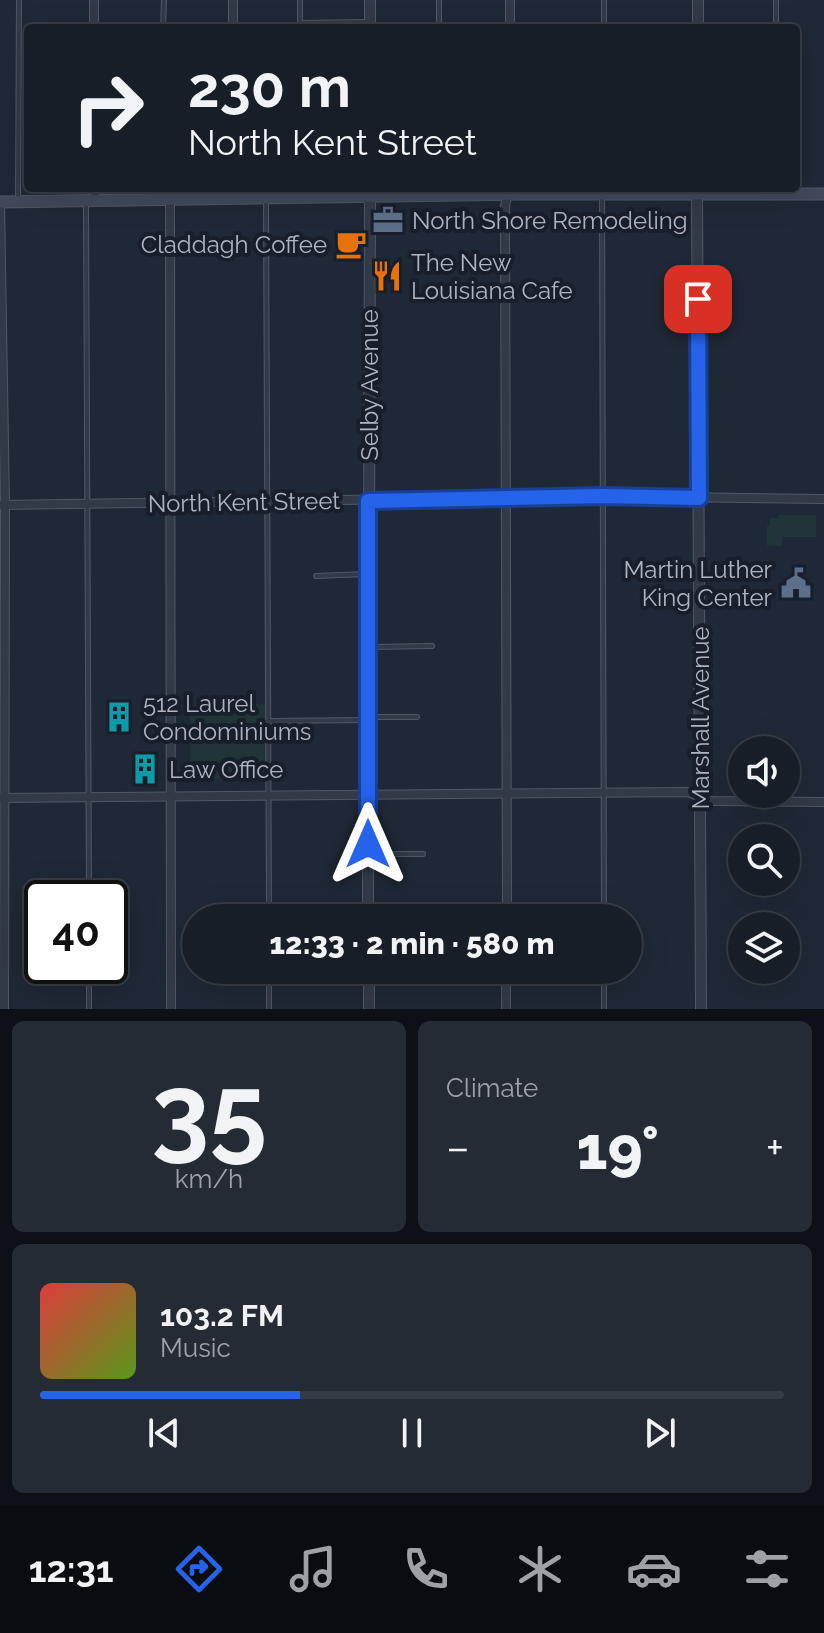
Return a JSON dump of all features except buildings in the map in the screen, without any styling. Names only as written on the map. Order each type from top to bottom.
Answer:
[{"type":"main road","points":[[0,202],[233,194],[266,199],[370,193],[601,192]]},
{"type":"main road","points":[[800,192],[824,194]]},
{"type":"street","points":[[94,0],[94,24]]},
{"type":"street","points":[[233,0],[233,24]]},
{"type":"street","points":[[370,0],[370,24]]},
{"type":"street","points":[[510,0],[510,24]]},
{"type":"street","points":[[698,0],[698,24]]},
{"type":"street","points":[[507,904],[508,192]]},
{"type":"street","name":"Marshall Avenue","points":[[697,192],[701,1009]]},
{"type":"street","name":"Selby Avenue","points":[[368,904],[370,193]]},
{"type":"street","points":[[165,196],[171,504],[171,1009]]},
{"type":"street","points":[[0,202],[4,1009]]},
{"type":"street","name":"North Kent Street","points":[[2,505],[603,496],[824,499]]},
{"type":"street","points":[[2,798],[688,792],[711,801],[824,802]]},
{"type":"street","points":[[369,984],[369,1009]]},
{"type":"street","points":[[506,984],[506,1009]]},
{"type":"lane","points":[[18,202],[19,0]]},
{"type":"lane","points":[[163,24],[164,0]]},
{"type":"lane","points":[[300,0],[300,24]]},
{"type":"lane","points":[[439,0],[439,24]]},
{"type":"lane","points":[[604,0],[604,24]]},
{"type":"lane","points":[[776,0],[776,24]]},
{"type":"lane","points":[[601,192],[604,904]]},
{"type":"lane","points":[[89,880],[86,503],[92,197]]},
{"type":"lane","points":[[266,199],[269,904]]},
{"type":"lane","points":[[316,576],[368,574]]},
{"type":"lane","points":[[368,647],[432,646]]},
{"type":"lane","points":[[269,721],[417,717]]},
{"type":"lane","points":[[368,854],[423,854]]},
{"type":"lane","points":[[89,984],[89,1009]]},
{"type":"lane","points":[[269,984],[269,1009]]},
{"type":"lane","points":[[604,984],[604,1009]]},
{"type":"green space","points":[[779,515],[816,515],[816,537],[782,537],[782,546],[767,546],[770,518],[778,518]]},
{"type":"green space","points":[[266,704],[267,778],[190,779],[190,705]]},
{"type":"place","name":"North Shore Remodeling","points":[[388,220]]},
{"type":"place","name":"Claddagh Coffee","points":[[351,244]]},
{"type":"place","name":"The New Louisiana Cafe","points":[[387,276]]},
{"type":"place","name":"Martin Luther King Center","points":[[796,583]]},
{"type":"place","name":"512 Laurel Condominiums","points":[[119,717]]},
{"type":"place","name":"Law Office","points":[[145,769]]},
{"type":"route","points":[[368,844],[368,501],[603,496],[699,498],[698,299]]}]
